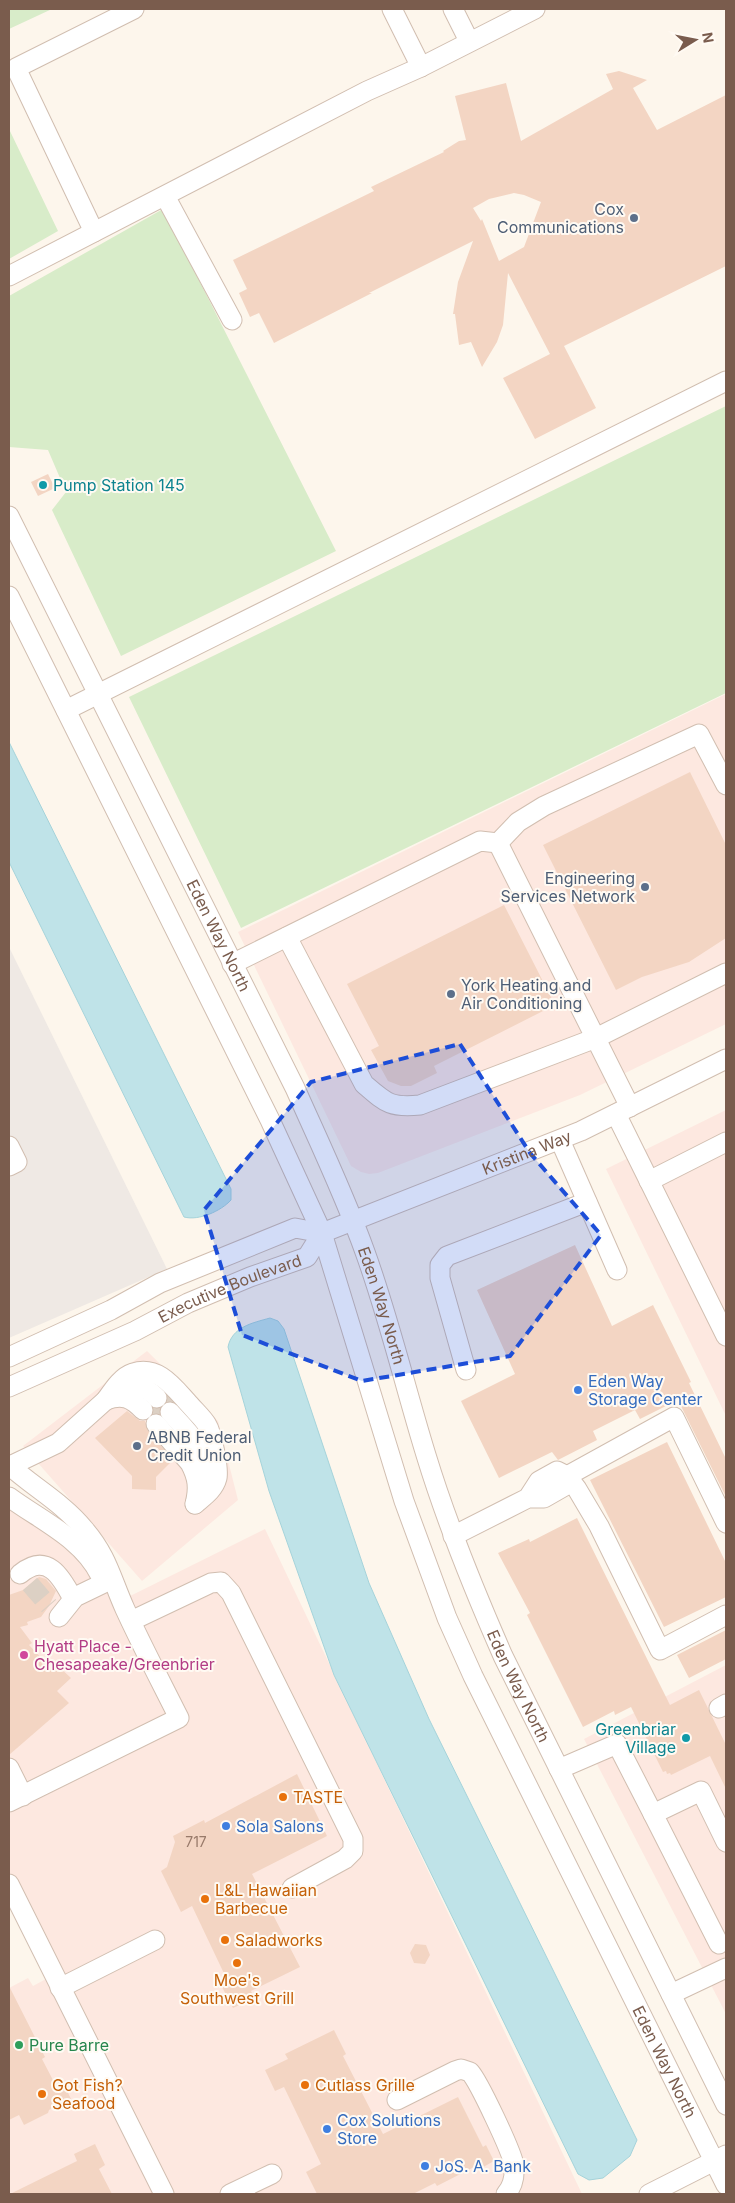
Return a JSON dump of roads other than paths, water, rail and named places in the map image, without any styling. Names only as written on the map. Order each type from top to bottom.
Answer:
[{"type":"street","points":[[94,232],[16,68],[134,9]]},
{"type":"street","points":[[392,9],[421,67]]},
{"type":"street","points":[[453,9],[469,41]]},
{"type":"street","points":[[9,276],[360,95],[421,67],[534,9]]},
{"type":"street","points":[[165,196],[232,320]]},
{"type":"street","points":[[66,710],[726,381]]},
{"type":"street","name":"Eden Way North","points":[[9,516],[295,1088],[366,1252],[426,1456],[473,1588],[559,1769],[726,2105]]},
{"type":"street","name":"Eden Way North","points":[[9,596],[266,1111],[322,1233],[404,1501],[447,1618],[473,1676],[720,2158],[726,2186]]},
{"type":"street","points":[[498,843],[518,822],[544,806],[699,734],[726,785]]},
{"type":"street","points":[[232,964],[480,841],[498,843]]},
{"type":"street","points":[[498,843],[596,1038],[649,1180],[726,1336]]},
{"type":"street","points":[[287,937],[364,1084],[382,1100],[400,1107],[420,1105],[596,1038],[726,973]]},
{"type":"street","name":"Kristina Way","points":[[322,1233],[560,1140],[623,1111],[726,1059]]},
{"type":"street","points":[[560,1140],[617,1270]]},
{"type":"street","points":[[649,1180],[726,1142]]},
{"type":"street","points":[[9,1146],[17,1162],[9,1166]]},
{"type":"street","points":[[466,1370],[440,1278],[440,1265],[447,1256],[587,1202]]},
{"type":"street","name":"Executive Boulevard","points":[[9,1357],[111,1310],[160,1283],[297,1228],[322,1233],[307,1257],[250,1277],[188,1303],[135,1331],[9,1387]]},
{"type":"street","points":[[114,1393],[120,1382],[133,1373],[148,1372],[169,1381],[208,1427],[218,1474],[203,1497]]},
{"type":"street","points":[[9,1768],[16,1799],[179,1718],[128,1614],[107,1562],[78,1522],[46,1494],[9,1466],[58,1443],[114,1393],[140,1380],[154,1384],[153,1401],[119,1396],[114,1393]]},
{"type":"street","points":[[166,1415],[207,1441],[213,1476],[203,1497],[198,1488],[194,1470],[166,1415]]},
{"type":"street","points":[[566,1476],[674,1416],[726,1523]]},
{"type":"street","points":[[453,1536],[528,1498],[539,1481],[557,1471],[566,1476],[577,1489],[599,1526],[660,1650],[726,1615]]},
{"type":"street","points":[[9,1497],[62,1533],[89,1556],[114,1600],[128,1614]]},
{"type":"street","points":[[104,1583],[107,1562]]},
{"type":"street","points":[[20,1574],[28,1567],[38,1564],[45,1565],[63,1580],[73,1599]]},
{"type":"street","points":[[128,1614],[211,1583],[221,1582],[231,1593],[353,1839],[353,1851],[345,1859],[292,1888]]},
{"type":"street","points":[[59,1617],[73,1599],[104,1583]]},
{"type":"street","points":[[559,1769],[618,1744],[719,1944]]},
{"type":"street","points":[[653,1814],[701,1791],[726,1842]]},
{"type":"street","points":[[9,1884],[164,2194]]},
{"type":"street","points":[[60,1988],[155,1940]]},
{"type":"street","points":[[671,1994],[724,1974]]},
{"type":"street","points":[[397,2100],[455,2071],[461,2069],[470,2072],[511,2155],[514,2179],[506,2194]]},
{"type":"street","points":[[649,2194],[720,2158]]},
{"type":"street","points":[[230,2194],[272,2174]]},
{"type":"street","points":[[714,2194],[726,2186]]},
{"type":"water","points":[[9,742],[231,1189],[231,1200],[222,1208],[209,1214],[196,1218],[184,1217],[9,862]]},
{"type":"water","points":[[270,1318],[278,1321],[284,1329],[369,1583],[429,1719],[637,2140],[630,2156],[603,2178],[589,2180],[578,2174],[334,1675],[269,1491],[228,1347],[230,1340],[238,1330]]},
{"type":"tunnel","points":[[162,1392],[176,1406]]},
{"type":"tunnel","points":[[149,1404],[162,1419]]},
{"type":"tunnel","points":[[30,1584],[49,1606]]},
{"type":"place","name":"Cox Communications","points":[[634,218]]},
{"type":"place","name":"Pump Station 145","points":[[43,485]]},
{"type":"place","name":"Engineering Services Network","points":[[645,887]]},
{"type":"place","name":"York Heating and Air Conditioning","points":[[451,994]]},
{"type":"place","name":"Eden Way Storage Center","points":[[578,1390]]},
{"type":"place","name":"ABNB Federal Credit Union","points":[[137,1446]]},
{"type":"place","name":"Hyatt Place - Chesapeake/Greenbrier","points":[[24,1655]]},
{"type":"place","name":"Greenbriar Village","points":[[686,1738]]},
{"type":"place","name":"TASTE","points":[[283,1797]]},
{"type":"place","name":"Sola Salons","points":[[226,1826]]},
{"type":"place","name":"L&L Hawaiian Barbecue","points":[[205,1899]]},
{"type":"place","name":"Saladworks","points":[[225,1940]]},
{"type":"place","name":"Moe's Southwest Grill","points":[[237,1963]]},
{"type":"place","name":"Pure Barre","points":[[19,2045]]},
{"type":"place","name":"Cutlass Grille","points":[[305,2085]]},
{"type":"place","name":"Got Fish? Seafood","points":[[42,2094]]},
{"type":"place","name":"Cox Solutions Store","points":[[327,2129]]},
{"type":"place","name":"JoS. A. Bank","points":[[425,2166]]}]
